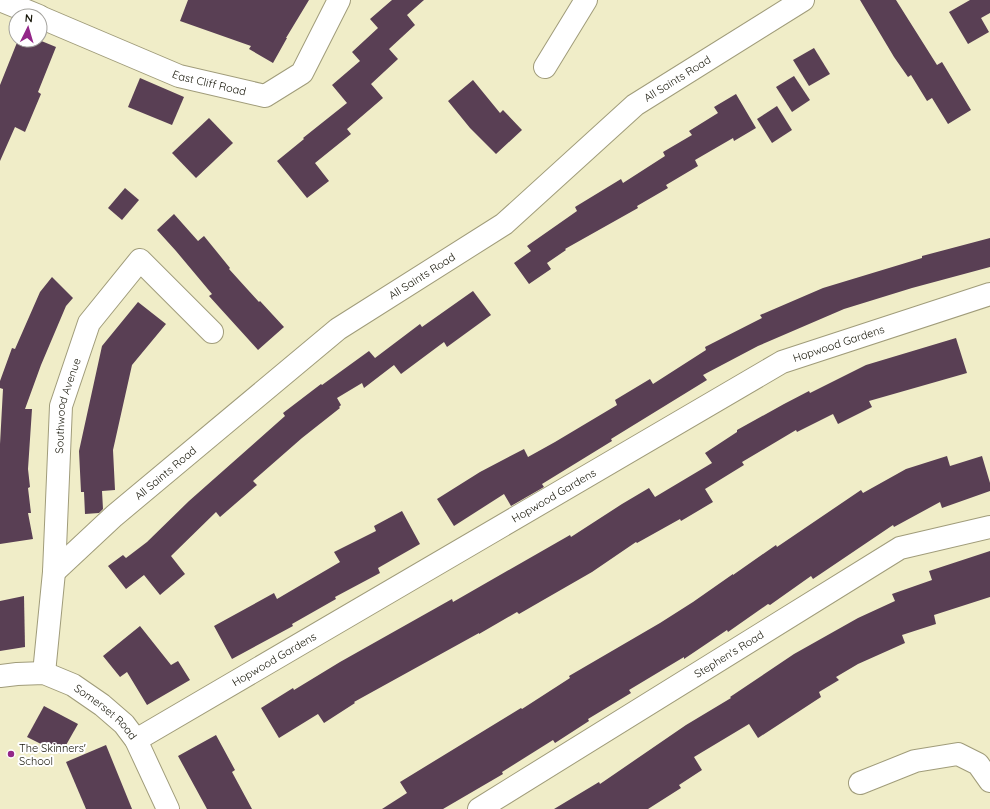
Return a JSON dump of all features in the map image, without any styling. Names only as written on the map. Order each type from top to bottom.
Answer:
[{"type":"street","name":"East Cliff Road","points":[[48,20],[179,76],[265,96],[302,73],[338,0]]},
{"type":"street","points":[[545,67],[586,0]]},
{"type":"street","name":"All Saints Road","points":[[54,572],[114,516],[338,328],[504,224],[635,105],[802,0]]},
{"type":"street","name":"East Cliff Road","points":[[2,3],[16,8]]},
{"type":"street","name":"Southwood Avenue","points":[[44,673],[54,572],[61,406],[89,322],[140,260],[212,332]]},
{"type":"street","name":"Hopwood Gardens","points":[[136,740],[782,362],[990,294]]},
{"type":"street","name":"Stephen's Road","points":[[479,809],[900,548],[990,527]]},
{"type":"street","name":"Somerset Road","points":[[0,676],[44,673],[73,684],[102,705],[124,724],[136,740],[168,809]]},
{"type":"street","points":[[860,783],[915,761],[958,754],[978,764],[990,781]]},
{"type":"building","points":[[188,0],[309,0],[273,63],[249,49],[251,46],[180,21]]},
{"type":"building","points":[[392,0],[424,0],[407,15],[415,25],[389,49],[398,59],[371,84],[383,98],[347,129],[351,134],[315,163],[329,181],[307,198],[277,161],[347,103],[332,85],[360,61],[352,52],[378,28],[370,19]]},
{"type":"building","points":[[860,0],[896,0],[937,65],[942,62],[971,110],[948,124],[932,98],[927,101],[911,75],[908,77],[894,57]]},
{"type":"building","points":[[970,0],[990,0],[990,13],[981,18],[989,32],[968,44],[949,12]]},
{"type":"building","points":[[48,44],[56,47],[38,92],[41,94],[25,132],[15,127],[0,161],[0,85],[15,48],[48,48]]},
{"type":"building","points":[[814,48],[830,74],[809,86],[793,60]]},
{"type":"building","points":[[794,76],[810,100],[792,112],[776,87]]},
{"type":"building","points":[[140,78],[184,97],[172,125],[128,107]]},
{"type":"building","points":[[473,80],[500,113],[503,110],[522,130],[496,154],[470,128],[448,101]]},
{"type":"building","points":[[736,94],[756,128],[734,141],[733,138],[695,160],[698,166],[666,185],[668,188],[637,206],[638,208],[565,249],[566,250],[547,263],[551,269],[529,284],[514,263],[531,251],[527,246],[577,211],[575,207],[621,179],[623,183],[665,156],[663,152],[692,135],[689,131],[718,113],[714,107]]},
{"type":"building","points":[[777,106],[792,130],[772,143],[757,119]]},
{"type":"building","points":[[209,118],[233,143],[196,178],[172,153]]},
{"type":"building","points":[[125,188],[139,200],[122,220],[108,208]]},
{"type":"building","points":[[174,214],[198,241],[204,236],[230,268],[229,269],[284,327],[258,350],[209,296],[212,294],[157,230]]},
{"type":"building","points":[[990,238],[990,267],[912,288],[844,309],[758,346],[703,375],[707,380],[611,439],[612,441],[542,484],[544,487],[511,506],[504,494],[454,526],[437,499],[480,472],[524,449],[528,457],[555,442],[617,405],[615,400],[650,379],[653,384],[706,350],[705,347],[762,318],[760,315],[823,288],[922,258],[922,256]]},
{"type":"building","points":[[52,277],[73,298],[66,306],[41,365],[25,409],[32,409],[28,469],[30,487],[28,488],[31,513],[28,513],[33,539],[0,544],[0,444],[3,389],[0,388],[0,381],[12,348],[15,349],[40,292]]},
{"type":"building","points":[[473,291],[491,315],[447,347],[444,342],[401,374],[394,365],[364,388],[362,383],[337,398],[341,405],[339,407],[340,408],[302,438],[253,481],[257,485],[220,517],[216,512],[171,556],[185,574],[160,595],[144,575],[126,589],[108,566],[123,555],[126,558],[147,542],[189,501],[285,416],[283,413],[321,384],[322,385],[369,351],[375,358],[420,324],[422,327]]},
{"type":"building","points":[[138,302],[166,324],[132,365],[113,450],[115,490],[102,491],[103,509],[99,513],[85,514],[84,492],[81,492],[79,451],[102,346]]},
{"type":"building","points":[[956,338],[967,373],[869,401],[872,407],[838,424],[833,414],[797,432],[796,430],[742,462],[744,465],[705,489],[713,502],[681,521],[680,519],[637,543],[636,542],[592,572],[519,614],[517,612],[354,702],[355,703],[324,723],[318,714],[279,738],[261,708],[293,688],[294,690],[340,662],[452,599],[453,602],[570,535],[571,537],[649,488],[655,497],[712,463],[705,453],[737,432],[737,430],[784,404],[809,391],[810,393],[866,365]]},
{"type":"building","points":[[947,456],[950,466],[982,456],[990,483],[990,491],[942,508],[940,502],[894,527],[893,525],[813,579],[811,576],[728,632],[727,630],[684,659],[684,657],[629,690],[631,693],[588,719],[589,721],[555,743],[553,740],[502,772],[503,774],[443,809],[382,809],[407,793],[400,782],[521,708],[522,709],[570,678],[569,676],[660,623],[861,490],[863,493],[906,469]]},
{"type":"building","points":[[402,511],[420,544],[378,568],[380,573],[335,597],[336,599],[292,624],[293,626],[232,659],[214,626],[274,593],[277,599],[340,562],[334,552],[376,531],[374,526]]},
{"type":"building","points":[[990,551],[990,597],[934,615],[936,624],[902,635],[905,643],[858,664],[836,677],[839,680],[819,692],[821,697],[758,738],[749,724],[694,757],[702,770],[679,785],[681,788],[648,809],[554,809],[599,782],[600,784],[686,725],[731,698],[730,697],[794,654],[858,618],[895,601],[892,594],[932,580],[929,571]]},
{"type":"building","points":[[24,596],[25,647],[0,651],[0,601]]},
{"type":"building","points":[[140,626],[171,665],[178,661],[190,680],[147,705],[127,672],[120,677],[103,656]]},
{"type":"building","points":[[44,706],[78,724],[61,754],[27,737]]},
{"type":"building","points":[[216,735],[235,770],[232,772],[252,809],[207,809],[178,756]]},
{"type":"building","points":[[106,745],[132,809],[86,809],[66,762]]},
{"type":"place","name":"The Skinners' School","points":[[11,754]]}]
